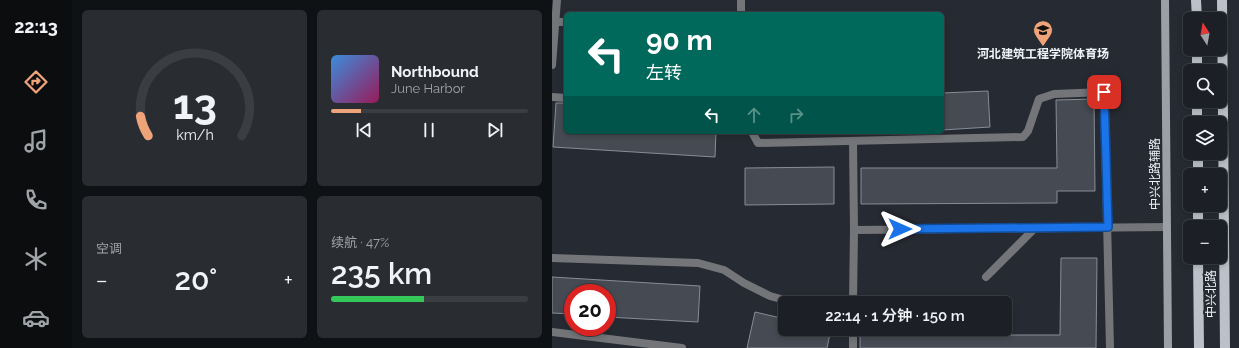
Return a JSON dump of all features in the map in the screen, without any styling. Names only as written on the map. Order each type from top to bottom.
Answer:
[{"type":"main road","points":[[1196,0],[1196,12]]},
{"type":"main road","name":"中兴北路","points":[[1222,0],[1225,348]]},
{"type":"main road","name":"中兴北路","points":[[1198,264],[1199,348]]},
{"type":"street","name":"中兴北路辅路","points":[[1165,0],[1168,348]]},
{"type":"lane","points":[[552,65],[558,0]]},
{"type":"lane","points":[[741,0],[741,12]]},
{"type":"lane","points":[[556,22],[564,22]]},
{"type":"lane","points":[[753,134],[758,143],[1023,137],[1028,131],[1039,99],[1054,94],[1104,92],[1110,348]]},
{"type":"lane","points":[[552,97],[564,98]]},
{"type":"lane","points":[[853,141],[853,296]]},
{"type":"lane","points":[[854,230],[1167,227]]},
{"type":"lane","points":[[986,277],[1035,228]]},
{"type":"lane","points":[[552,258],[698,263],[724,270],[744,283],[770,296],[778,298]]},
{"type":"lane","points":[[552,332],[682,348]]},
{"type":"lane","points":[[853,336],[853,348]]},
{"type":"building","points":[[988,91],[990,127],[944,130],[944,93]]},
{"type":"building","points":[[1094,99],[1095,191],[1057,191],[1057,203],[861,204],[861,168],[1057,168],[1056,100]]},
{"type":"building","points":[[556,103],[564,103],[564,134],[716,134],[715,157],[553,147]]},
{"type":"building","points":[[834,167],[834,204],[745,205],[745,168]]},
{"type":"building","points":[[1061,258],[1097,258],[1096,348],[860,348],[860,336],[1060,335]]},
{"type":"building","points":[[552,277],[700,286],[698,322],[616,317],[616,284],[564,284],[564,314],[552,313]]},
{"type":"building","points":[[755,312],[778,317],[778,336],[830,336],[827,348],[747,348]]},
{"type":"place","name":"河北建筑工程学院体育场","points":[[1043,47]]},
{"type":"route","points":[[900,229],[1108,227],[1104,92]]}]
